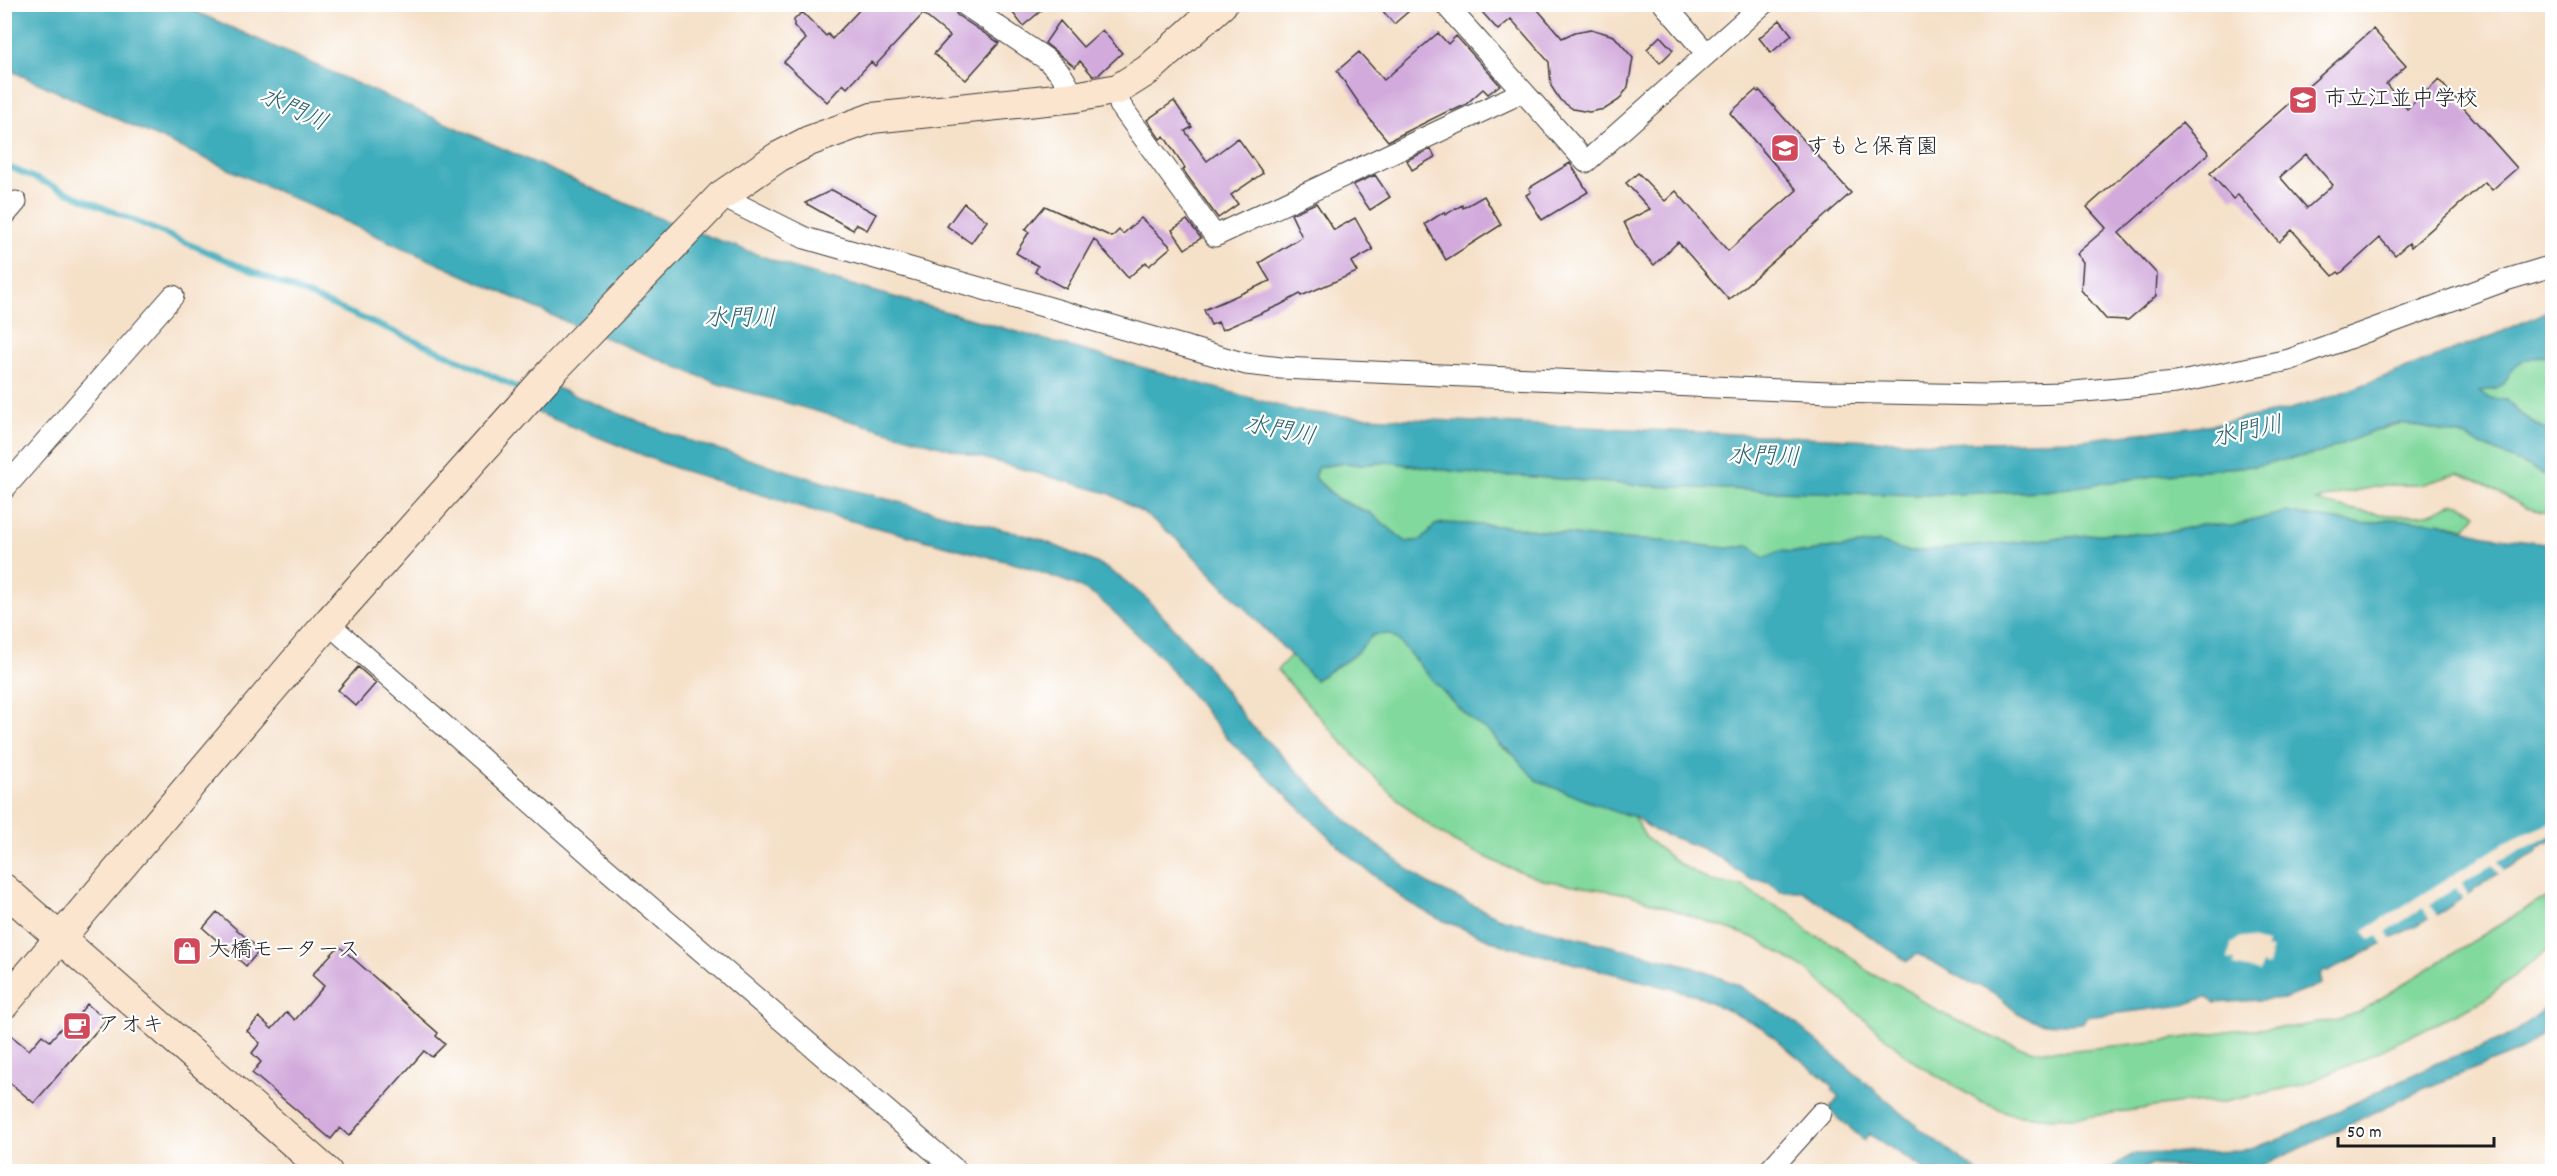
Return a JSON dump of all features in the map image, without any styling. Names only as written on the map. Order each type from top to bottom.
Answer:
[{"type":"street","points":[[964,4],[1046,59],[1061,74],[1075,97]]},
{"type":"street","points":[[4,1004],[62,939],[328,623],[555,368],[720,196],[778,157],[809,141],[872,118],[1075,97],[1118,89],[1148,70],[1222,4]]},
{"type":"street","points":[[1445,4],[1586,162],[1763,4]]},
{"type":"street","points":[[1664,4],[1707,54]]},
{"type":"street","points":[[1118,89],[1120,105],[1215,236],[1510,98],[1521,90]]},
{"type":"street","points":[[720,196],[805,238],[1246,364],[1829,392],[2062,393],[2176,383],[2289,360],[2509,279],[2553,266]]},
{"type":"street","points":[[4,489],[173,296]]},
{"type":"street","points":[[328,623],[957,1172]]},
{"type":"street","points":[[4,889],[327,1172]]},
{"type":"street","points":[[1768,1172],[1821,1113]]},
{"type":"green space","points":[[2552,354],[2552,434],[2517,412],[2507,400],[2488,398],[2478,390],[2497,389],[2512,369],[2525,360]]},
{"type":"green space","points":[[2402,423],[2460,435],[2552,478],[2552,514],[2526,508],[2481,482],[2458,473],[2421,485],[2385,485],[2316,501],[2357,510],[2399,515],[2426,514],[2455,503],[2476,514],[2466,528],[2438,522],[2388,519],[2363,524],[2285,512],[2232,526],[2201,524],[2175,531],[2149,534],[2111,533],[1909,553],[1880,542],[1840,548],[1822,548],[1808,553],[1780,551],[1764,558],[1750,546],[1726,548],[1663,541],[1599,538],[1504,526],[1443,523],[1435,525],[1422,540],[1406,542],[1372,514],[1338,499],[1314,477],[1318,467],[1346,463],[1360,465],[1387,462],[1489,476],[1521,476],[1650,486],[1920,495],[2046,491],[2190,471],[2254,466]]},
{"type":"green space","points":[[1390,634],[1398,640],[1443,691],[1472,720],[1491,734],[1498,745],[1584,800],[1633,816],[1646,838],[1678,863],[1710,881],[1745,887],[1761,899],[1791,913],[1808,932],[1837,946],[1873,975],[1899,985],[1941,1013],[1992,1037],[2030,1050],[2066,1051],[2162,1041],[2234,1030],[2294,1027],[2335,1020],[2359,1012],[2520,912],[2552,895],[2552,946],[2482,1001],[2363,1059],[2305,1084],[2224,1102],[2182,1103],[2092,1116],[2051,1118],[2012,1114],[1981,1102],[1914,1062],[1806,969],[1755,938],[1628,894],[1543,880],[1505,866],[1454,842],[1417,817],[1370,773],[1277,670],[1291,655],[1315,680],[1352,657],[1373,635]]},
{"type":"water","name":"水門川","points":[[5,5],[181,5],[656,217],[802,271],[1297,411],[1344,416],[1936,443],[2081,440],[2214,424],[2287,410],[2331,397],[2497,334],[2552,309],[2552,354],[2525,360],[2512,369],[2505,383],[2497,389],[2479,391],[2489,398],[2507,400],[2517,412],[2552,434],[2552,478],[2460,435],[2402,423],[2392,424],[2320,453],[2254,466],[2190,471],[2046,491],[1920,495],[1650,486],[1521,476],[1489,476],[1387,462],[1360,465],[1346,463],[1318,467],[1314,477],[1337,499],[1372,514],[1406,542],[1422,540],[1435,525],[1443,523],[1504,526],[1599,538],[1663,541],[1726,548],[1750,546],[1764,558],[1780,551],[1808,553],[1822,548],[1840,548],[1880,542],[1909,552],[2111,533],[2149,534],[2175,531],[2201,524],[2232,526],[2285,512],[2363,524],[2388,519],[2438,522],[2485,535],[2552,544],[2552,841],[2544,843],[2536,853],[2502,871],[2443,911],[2328,972],[2325,970],[2320,974],[2322,984],[2286,998],[2215,1003],[2206,997],[2184,1005],[2087,1017],[2082,1023],[2059,1024],[2035,1021],[2015,1011],[1988,989],[1974,985],[1918,954],[1907,961],[1802,891],[1779,891],[1769,882],[1748,878],[1717,856],[1655,831],[1633,816],[1618,813],[1537,781],[1510,751],[1498,744],[1491,733],[1472,720],[1452,701],[1390,634],[1373,635],[1352,657],[1315,680],[1179,541],[1148,516],[1111,494],[719,384],[567,322],[5,68]]},
{"type":"water","points":[[539,381],[672,435],[826,483],[1039,539],[1101,565],[1148,600],[1202,659],[1247,721],[1352,826],[1428,884],[1500,918],[1690,966],[1738,985],[1788,1017],[1923,1131],[1977,1171],[1928,1171],[1869,1134],[1864,1140],[1829,1110],[1839,1097],[1832,1090],[1834,1087],[1761,1027],[1696,995],[1503,945],[1437,918],[1406,901],[1347,854],[1228,739],[1160,656],[1097,597],[1076,585],[1020,565],[821,513],[675,468],[518,405]]},
{"type":"water","points":[[2552,1003],[2552,1026],[2522,1050],[2425,1088],[2267,1164],[2241,1171],[2150,1165],[2140,1171],[2106,1171],[2133,1154],[2241,1151],[2280,1139],[2437,1063],[2496,1042],[2517,1031]]},
{"type":"pier","points":[[2552,822],[2552,835],[2499,861],[2504,871],[2499,874],[2493,864],[2462,884],[2468,895],[2463,899],[2456,888],[2430,904],[2437,917],[2430,921],[2423,908],[2387,931],[2392,940],[2383,944],[2378,936],[2370,940],[2363,931],[2506,842]]},
{"type":"pier","points":[[2241,937],[2267,943],[2266,948],[2272,949],[2268,966],[2262,964],[2260,972],[2234,966],[2235,961],[2228,959],[2231,944]]},
{"type":"building","points":[[865,4],[951,4],[957,15],[999,43],[966,80],[934,54],[950,36],[923,14],[875,66],[871,62],[847,88],[843,84],[827,102],[784,62],[806,39],[794,26],[794,20],[802,12],[832,39]]},
{"type":"building","points":[[1006,4],[1049,4],[1023,26]]},
{"type":"building","points":[[1377,4],[1417,4],[1394,24]]},
{"type":"building","points":[[1475,4],[1533,4],[1562,38],[1575,32],[1591,29],[1614,36],[1633,58],[1628,87],[1619,100],[1605,109],[1589,112],[1573,109],[1560,100],[1551,86],[1549,62],[1511,19],[1498,30]]},
{"type":"building","points":[[1780,20],[1792,35],[1771,53],[1759,38]]},
{"type":"building","points":[[1060,21],[1083,47],[1102,30],[1122,53],[1098,75],[1093,76],[1080,61],[1075,67],[1045,43]]},
{"type":"building","points":[[2373,29],[2406,66],[2386,84],[2407,109],[2439,80],[2517,168],[2492,190],[2485,182],[2411,247],[2409,243],[2395,255],[2380,238],[2340,274],[2338,272],[2333,276],[2292,230],[2279,242],[2238,195],[2233,199],[2210,173]],"holes":[[[2306,154],[2333,185],[2307,208],[2280,177]]]},
{"type":"building","points":[[1438,33],[1448,44],[1456,36],[1500,85],[1488,94],[1483,89],[1465,105],[1450,110],[1388,141],[1369,118],[1337,71],[1359,52],[1384,80]]},
{"type":"building","points":[[1660,36],[1673,50],[1660,63],[1647,49]]},
{"type":"building","points":[[1756,90],[1760,91],[1851,193],[1729,300],[1678,242],[1654,265],[1635,245],[1624,222],[1650,209],[1626,183],[1638,173],[1665,201],[1676,191],[1728,251],[1797,190],[1730,113]]},
{"type":"building","points":[[1174,101],[1192,127],[1185,131],[1207,161],[1238,138],[1263,173],[1231,195],[1238,204],[1218,218],[1183,170],[1185,168],[1164,136],[1160,139],[1147,120]]},
{"type":"building","points":[[2182,123],[2209,153],[2119,233],[2157,274],[2156,296],[2128,320],[2106,319],[2081,290],[2083,262],[2076,254],[2106,228],[2087,207]]},
{"type":"building","points":[[1431,149],[1435,157],[1412,170],[1407,160]]},
{"type":"building","points":[[1570,163],[1588,192],[1542,220],[1526,195],[1531,192],[1529,188]]},
{"type":"building","points":[[1375,175],[1390,197],[1370,210],[1353,185]]},
{"type":"building","points":[[832,190],[876,214],[867,230],[856,224],[853,230],[805,203]]},
{"type":"building","points":[[1484,196],[1501,225],[1446,260],[1425,224],[1444,212],[1445,215],[1462,205],[1463,208]]},
{"type":"building","points":[[964,203],[987,221],[971,243],[947,226]]},
{"type":"building","points":[[1316,203],[1334,230],[1355,218],[1373,250],[1351,262],[1357,272],[1301,296],[1300,294],[1222,330],[1218,322],[1211,325],[1204,310],[1270,281],[1259,263],[1302,237],[1291,214]]},
{"type":"building","points":[[1045,206],[1112,237],[1119,230],[1123,234],[1141,218],[1171,247],[1149,266],[1146,262],[1128,278],[1094,239],[1066,289],[1035,272],[1038,266],[1016,253],[1029,232],[1025,230]]},
{"type":"building","points":[[1187,220],[1201,238],[1185,249],[1172,230]]},
{"type":"building","points":[[358,667],[376,683],[356,706],[338,690]]},
{"type":"building","points":[[217,912],[260,950],[246,966],[203,928]]},
{"type":"building","points":[[339,946],[438,1033],[436,1036],[445,1044],[432,1057],[424,1051],[349,1136],[340,1128],[331,1139],[252,1073],[261,1062],[252,1053],[260,1043],[247,1031],[259,1017],[272,1029],[287,1012],[295,1020],[324,986],[312,975]]},
{"type":"building","points":[[87,1004],[106,1020],[34,1103],[4,1078],[4,1030],[29,1050],[42,1035],[50,1041],[61,1028],[65,1031]]},
{"type":"waterway","points":[[4,165],[451,356],[524,391]]},
{"type":"place","name":"市立江並中学校","points":[[2303,100]]},
{"type":"place","name":"すもと保育園","points":[[1785,148]]},
{"type":"place","name":"大橋モータース","points":[[187,951]]},
{"type":"place","name":"アオキ","points":[[77,1026]]}]
